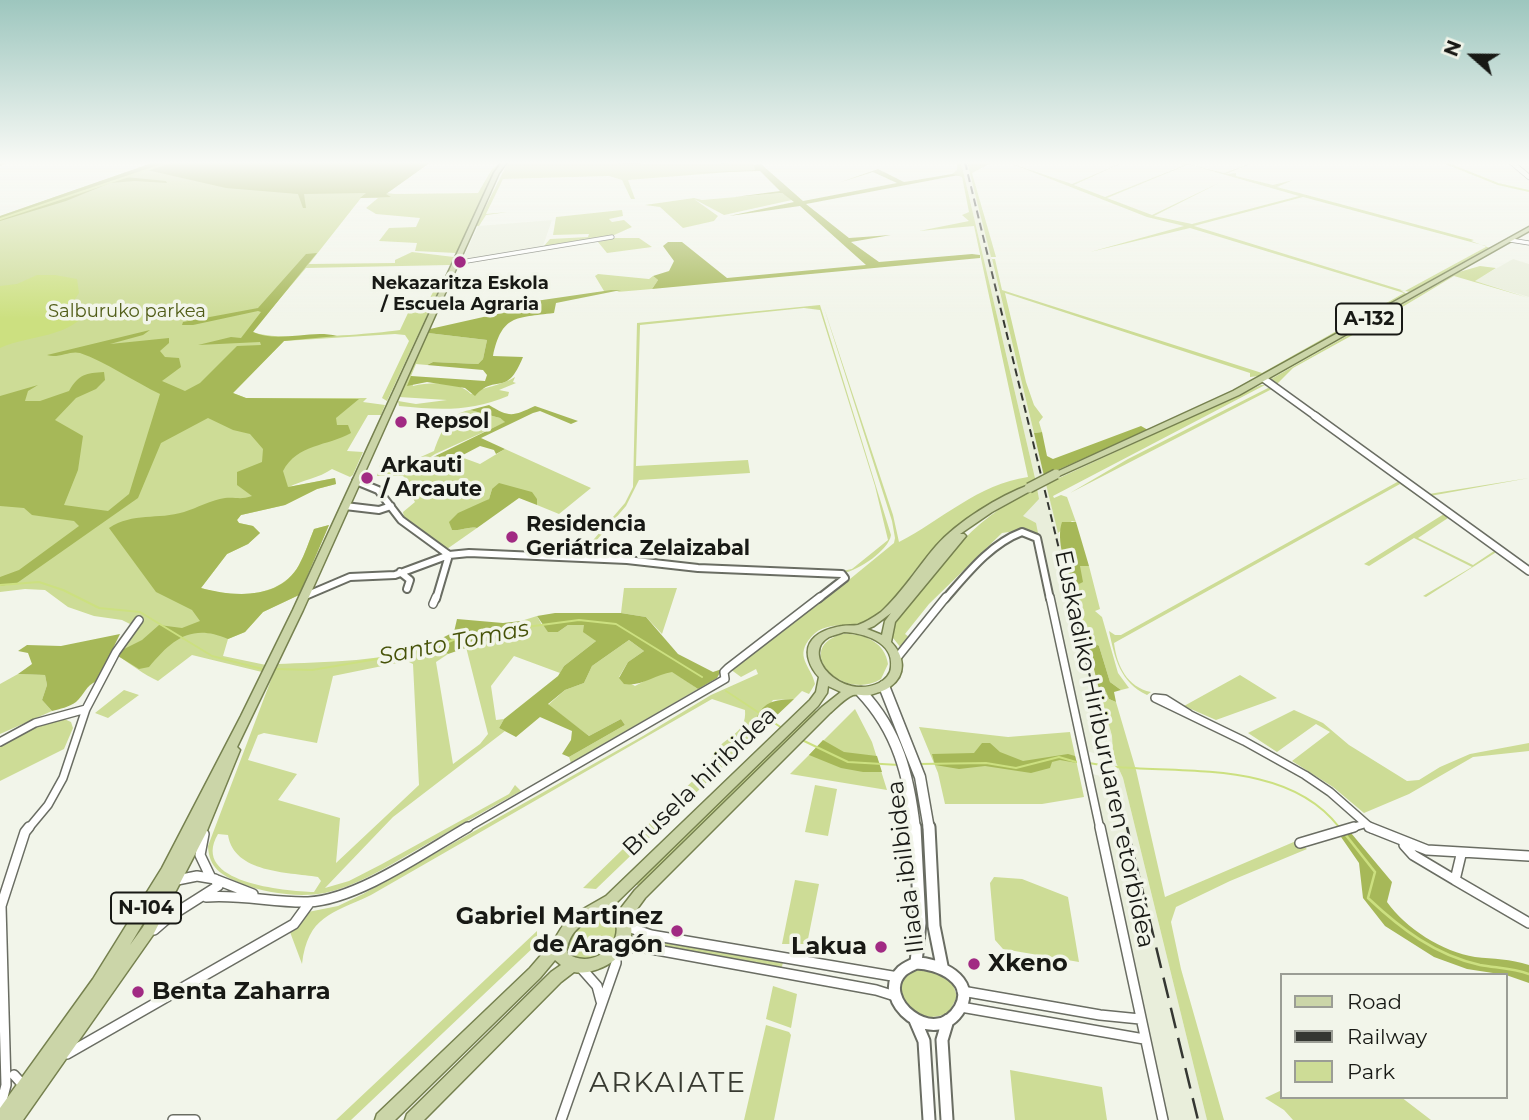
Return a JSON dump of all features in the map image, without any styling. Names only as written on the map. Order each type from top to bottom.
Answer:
[{"type":"main road","name":"N-104","points":[[50,1060],[167,872],[247,716],[478,214]]},
{"type":"main road","name":"A-132","points":[[856,629],[879,620],[942,545],[969,522],[1056,474],[1204,409],[1264,379],[1529,229]]},
{"type":"main road","name":"A-132","points":[[886,642],[887,625],[898,610],[955,542],[996,506]]},
{"type":"main road","points":[[856,629],[886,642],[896,659],[894,676],[884,686],[856,691],[824,678],[813,661],[816,643],[831,631],[856,629]]},
{"type":"main road","name":"Brusela hiribidea","points":[[623,921],[630,904],[777,748],[821,693],[824,678]]},
{"type":"main road","name":"Brusela hiribidea","points":[[597,909],[611,900],[777,748],[856,691]]},
{"type":"main road","name":"N-104","points":[[1,1120],[18,1087],[50,1060],[110,986],[148,931],[178,879],[214,803],[247,716]]},
{"type":"main road","points":[[383,1120],[535,973],[577,919],[597,909],[614,911],[623,921],[624,935],[617,949],[599,963],[576,966],[556,977],[413,1120]]},
{"type":"main road","points":[[560,944],[561,956],[576,966]]},
{"type":"main road","name":"N-104","points":[[16,1118],[18,1087]]},
{"type":"street","points":[[455,263],[612,237]]},
{"type":"street","points":[[1510,240],[1529,243]]},
{"type":"street","points":[[1264,379],[1529,571]]},
{"type":"street","points":[[356,481],[379,490],[401,520],[449,555]]},
{"type":"street","points":[[345,506],[379,510],[391,506]]},
{"type":"street","name":"Euskadiko Hiriburuaren etorbidea","points":[[896,659],[934,610],[1005,538],[1022,532],[1037,538],[1163,1120]]},
{"type":"street","points":[[110,986],[160,922],[179,908],[206,897],[264,897],[310,902],[348,893],[371,882],[725,679],[724,672],[845,579],[842,575],[828,572],[698,568],[627,561],[469,553],[449,555],[400,572],[350,578],[303,597]]},
{"type":"street","points":[[433,604],[440,590],[449,555]]},
{"type":"street","points":[[400,572],[410,580],[407,589]]},
{"type":"street","points":[[18,1087],[2,946],[1,906],[24,832],[48,805],[63,778],[86,709],[116,652],[139,620]]},
{"type":"street","name":"Iliada ibilbidea","points":[[884,686],[923,787],[929,828],[935,938],[942,966]]},
{"type":"street","name":"Iliada ibilbidea","points":[[856,691],[877,706],[893,739],[909,788],[915,827],[921,937],[916,963]]},
{"type":"street","points":[[69,712],[92,697]]},
{"type":"street","points":[[0,741],[35,723],[86,709]]},
{"type":"street","points":[[1189,714],[1245,739],[1328,790],[1364,824],[1401,841],[1438,853],[1461,855],[1507,852],[1529,856]]},
{"type":"street","points":[[59,715],[72,715],[82,722]]},
{"type":"street","points":[[206,897],[218,886],[200,855],[214,803]]},
{"type":"street","points":[[1300,843],[1364,824]]},
{"type":"street","points":[[1401,841],[1413,855],[1529,923]]},
{"type":"street","points":[[1455,880],[1461,855]]},
{"type":"street","points":[[109,966],[160,893],[178,879],[197,876],[213,878],[264,897]]},
{"type":"street","points":[[0,1109],[33,1069],[294,924],[310,902]]},
{"type":"street","points":[[623,921],[635,932],[898,977]]},
{"type":"street","points":[[561,1120],[616,963],[617,949],[631,946],[646,948],[876,990],[895,996]]},
{"type":"street","points":[[947,1120],[942,1041],[948,1020],[961,1007],[962,991],[955,976],[942,966],[916,963],[905,968],[898,977],[895,996],[902,1010],[915,1020],[929,1024],[948,1020]]},
{"type":"street","points":[[576,966],[597,986],[601,1003]]},
{"type":"street","points":[[962,991],[1140,1020]]},
{"type":"street","points":[[961,1007],[1144,1039]]},
{"type":"street","points":[[915,1020],[924,1041],[929,1120]]},
{"type":"street","points":[[173,1120],[195,1120]]},
{"type":"shaded area","points":[[5,214],[22,214],[0,221],[0,216]]},
{"type":"shaded area","points":[[809,214],[819,214],[849,238],[891,235],[851,242],[879,262],[980,255],[980,258],[652,289],[658,280],[653,276],[669,271],[674,261],[663,246],[668,242],[682,242],[727,278],[866,265]]},
{"type":"shaded area","points":[[973,214],[981,214],[982,219],[1074,597],[1112,736],[1113,756],[1123,778],[1207,1120],[1168,1120],[1092,774],[1101,776],[1099,755],[1087,751],[1039,538],[1022,517],[1035,478]]},
{"type":"shaded area","points":[[552,220],[542,249],[462,261],[478,226]]},
{"type":"shaded area","points":[[317,253],[253,332],[273,337],[316,334],[337,336],[284,341],[233,393],[246,398],[359,399],[336,418],[337,425],[348,425],[351,433],[296,456],[283,471],[288,487],[335,478],[336,484],[317,489],[285,505],[241,515],[237,520],[239,523],[253,526],[260,533],[248,544],[227,554],[201,588],[242,594],[280,585],[299,565],[314,529],[329,525],[299,595],[263,612],[245,632],[228,639],[204,633],[184,636],[166,649],[149,667],[139,669],[118,656],[120,651],[142,640],[159,625],[182,628],[200,621],[192,610],[156,592],[109,528],[136,518],[184,512],[220,499],[252,496],[237,485],[237,472],[262,462],[263,449],[250,434],[233,430],[208,418],[161,443],[138,498],[17,583],[0,586],[0,577],[19,570],[79,526],[74,521],[32,515],[24,508],[0,506],[0,396],[38,385],[28,391],[25,401],[40,401],[69,391],[76,381],[84,376],[104,372],[105,380],[96,389],[76,398],[55,420],[83,436],[78,470],[64,505],[108,511],[129,494],[160,394],[80,353],[47,355],[150,330],[143,335],[110,344],[169,338],[169,343],[160,351],[165,357],[179,358],[181,367],[162,381],[185,391],[200,383],[237,346],[261,345],[260,342],[198,345],[231,337],[241,338],[261,312],[193,325],[182,325],[183,322],[258,308],[306,254]]},
{"type":"shaded area","points":[[1513,259],[1529,264],[1529,297],[1474,281]]},
{"type":"shaded area","points":[[37,275],[77,279],[79,293],[73,302],[89,308],[82,318],[61,330],[0,348],[0,286],[17,284]]},
{"type":"shaded area","points":[[621,290],[556,303],[554,313],[512,321],[501,333],[493,356],[523,357],[517,370],[506,381],[489,386],[475,396],[465,388],[427,382],[407,386],[411,376],[485,381],[487,375],[483,370],[427,365],[433,362],[478,364],[483,359],[487,340],[428,333],[430,329],[510,311],[508,305]]},
{"type":"shaded area","points":[[489,405],[507,414],[535,406],[578,421],[571,424],[540,411],[481,438],[505,449],[496,454],[494,450],[480,446],[442,466],[421,463],[505,422],[500,418],[470,410]]},
{"type":"shaded area","points":[[1141,426],[1148,430],[1044,476],[1034,433],[1042,432],[1047,456],[1053,459]]},
{"type":"shaded area","points":[[499,483],[532,492],[537,499],[537,505],[519,498],[477,528],[452,530],[449,522],[458,513],[489,499],[492,489]]},
{"type":"shaded area","points":[[1062,522],[1076,522],[1089,566],[1080,566],[1083,582],[1079,584],[1065,563],[1060,537]]},
{"type":"shaded area","points":[[555,613],[621,613],[646,617],[678,654],[713,672],[722,669],[717,678],[698,689],[672,672],[636,684],[624,684],[619,678],[628,662],[644,651],[629,640],[592,666],[584,683],[565,690],[548,704],[589,736],[621,719],[625,725],[569,757],[562,754],[571,740],[572,731],[540,717],[516,737],[499,728],[504,719],[558,676],[564,666],[596,641],[583,632],[584,625],[568,625],[558,632],[548,632],[537,616]]},
{"type":"shaded area","points":[[457,619],[503,623],[521,621],[513,632],[448,654],[432,643],[454,632]]},
{"type":"shaded area","points":[[120,634],[97,681],[87,688],[76,702],[67,707],[52,711],[42,700],[47,685],[45,675],[18,674],[32,664],[28,653],[18,651],[27,645],[61,646]]},
{"type":"shaded area","points":[[1093,643],[1099,646],[1110,682],[1121,690],[1114,692],[1116,702],[1099,689],[1088,646]]},
{"type":"shaded area","points":[[794,699],[755,736],[752,728],[767,704]]},
{"type":"shaded area","points":[[823,740],[844,752],[877,756],[882,772],[841,768],[809,755]]},
{"type":"shaded area","points":[[982,743],[990,743],[1000,752],[1023,761],[1068,754],[1075,756],[1077,763],[1060,760],[1052,762],[1050,768],[1031,773],[985,766],[959,769],[935,765],[932,754],[974,753]]},
{"type":"shaded area","points":[[1351,833],[1392,882],[1387,902],[1414,930],[1450,950],[1463,954],[1529,965],[1529,983],[1508,976],[1508,973],[1467,969],[1434,957],[1385,926],[1363,898],[1359,863],[1341,837]]},
{"type":"green space","name":"Salburuko parkea","points":[[348,214],[309,264],[395,263],[395,260],[412,252],[454,257],[450,265],[306,268],[254,329],[253,332],[265,335],[302,337],[400,330],[408,313],[422,312],[437,285],[436,281],[443,281],[387,401],[382,398],[409,341],[405,335],[284,341],[233,393],[246,398],[367,398],[363,402],[385,405],[381,415],[368,415],[347,451],[363,452],[353,475],[350,477],[332,469],[289,487],[335,478],[336,484],[317,489],[285,505],[241,515],[237,520],[239,523],[253,526],[260,533],[248,544],[227,554],[201,588],[241,594],[268,590],[291,576],[299,565],[314,529],[329,525],[299,595],[263,612],[245,632],[228,639],[223,656],[266,665],[262,672],[192,655],[158,681],[118,656],[132,625],[122,620],[94,616],[68,607],[45,590],[0,592],[0,216]]},
{"type":"green space","name":"Salburuko parkea","points":[[379,214],[476,214],[456,253],[415,251],[417,243],[379,241],[389,228],[416,227],[420,218]]},
{"type":"green space","points":[[482,214],[491,214],[486,215],[479,226],[476,226]]},
{"type":"green space","points":[[623,214],[609,219],[612,222],[624,220],[632,227],[612,236],[548,248],[544,246],[550,239],[588,237],[589,234],[553,235],[556,217]]},
{"type":"green space","points":[[668,214],[718,216],[714,221],[683,228]]},
{"type":"green space","points":[[973,214],[1039,499],[1023,516],[1036,523],[1039,538],[1022,530],[1002,533],[929,604],[905,634],[909,637],[901,648],[893,638],[893,623],[955,548],[990,516],[1032,491],[1029,483],[988,506],[951,533],[873,618],[858,624],[826,627],[812,636],[804,650],[805,661],[815,684],[809,694],[802,691],[794,699],[773,700],[752,728],[755,736],[596,889],[583,888],[708,766],[716,750],[740,729],[745,710],[712,699],[371,895],[333,913],[316,926],[305,948],[302,964],[290,932],[308,912],[338,906],[363,894],[711,695],[758,674],[756,669],[741,677],[730,669],[839,588],[894,543],[892,521],[823,305],[893,515],[899,542],[977,495],[1010,481],[1028,477],[974,226],[919,231],[969,221],[962,215]]},
{"type":"green space","points":[[980,214],[984,214],[996,257],[991,257]]},
{"type":"green space","points":[[1140,214],[1157,214],[1154,216],[1192,224],[1238,214],[1194,226],[1405,291],[1400,290],[1407,294],[1259,376],[1250,377],[1250,373],[1005,293],[1026,382],[1034,405],[1043,417],[1039,422],[1042,432],[1034,433],[992,259],[995,259],[1002,290],[1262,373],[1404,293],[1190,228],[1090,252],[1184,226]]},
{"type":"green space","points":[[1367,214],[1378,214],[1474,240],[1471,241],[1481,245]]},
{"type":"green space","points":[[613,238],[639,238],[652,247],[607,253],[598,242]]},
{"type":"green space","points":[[1486,247],[1490,248],[1410,292],[1405,291]]},
{"type":"green space","points":[[1480,266],[1496,268],[1475,281],[1529,298],[1454,276],[1393,310],[1459,272]]},
{"type":"green space","points":[[598,274],[649,279],[653,276],[658,280],[652,289],[604,291],[595,276]]},
{"type":"green space","points":[[820,305],[891,535],[885,547],[864,564],[843,573],[712,564],[842,571],[852,569],[888,540],[875,486],[820,310],[804,308],[640,325],[636,466],[748,460],[750,473],[639,480],[626,506],[583,556],[582,553],[625,503],[633,487],[637,323]]},
{"type":"green space","points":[[1384,315],[1387,316],[1293,368],[1277,384],[1429,494],[1529,478],[1430,496],[1274,383],[1271,379]]},
{"type":"green space","points":[[428,333],[487,340],[483,359],[478,364],[416,364],[411,376],[413,386],[436,383],[452,385],[471,394],[515,377],[513,382],[516,383],[499,390],[509,392],[508,396],[468,407],[399,406],[398,401],[416,404],[447,400],[399,397]]},
{"type":"green space","points":[[1265,385],[1053,496],[1067,497],[1076,522],[1072,521],[1058,533],[1046,484]]},
{"type":"green space","points":[[1268,388],[1279,390],[1498,551],[1426,597],[1423,596],[1472,567],[1414,538],[1369,566],[1364,564],[1444,514],[1400,484],[1114,643],[1125,674],[1136,685],[1151,692],[1147,695],[1138,690],[1120,669],[1109,631],[1121,635],[1399,481],[1272,389],[1070,493],[1128,459]],"holes":[[[1451,518],[1494,551],[1473,565],[1418,538]]]},
{"type":"green space","points":[[470,410],[506,422],[435,454],[422,463],[442,466],[461,457],[480,464],[505,449],[591,488],[559,514],[537,505],[537,499],[492,489],[489,499],[450,522],[452,530],[477,528],[447,549],[404,517],[403,512],[415,502],[408,490],[412,485],[403,476],[377,476],[380,465],[388,455],[391,460],[414,460],[434,451],[442,431],[451,420]]},
{"type":"green space","points":[[1080,566],[1089,566],[1100,609],[1095,611],[1102,617],[1118,673],[1129,688],[1121,690],[1110,682],[1099,646],[1088,646],[1068,571],[1073,575]]},
{"type":"green space","points":[[624,588],[677,588],[662,634],[646,617],[621,613]]},
{"type":"green space","points":[[537,616],[542,625],[558,632],[568,625],[585,625],[596,641],[564,666],[560,673],[514,656],[491,686],[496,720],[504,719],[499,728],[505,731],[393,817],[325,888],[349,881],[382,864],[509,794],[515,785],[521,791],[370,876],[325,893],[282,894],[240,883],[217,870],[211,860],[208,846],[277,664],[377,657],[398,654],[432,643],[448,654],[436,662],[453,764],[480,744],[488,734],[466,647],[513,632],[521,621]],"holes":[[[407,661],[413,664],[419,785],[336,863],[340,818],[278,800],[297,774],[248,760],[258,735],[264,733],[317,743],[333,676]],[[218,834],[228,835],[232,848],[251,864],[277,872],[318,877],[321,881],[314,892],[300,891],[263,886],[228,874],[217,864],[213,851]]]},
{"type":"green space","points":[[843,634],[866,637],[883,650],[888,664],[881,679],[866,684],[851,684],[838,679],[828,670],[822,660],[822,650],[828,641]]},
{"type":"green space","points":[[629,640],[644,651],[628,662],[619,677],[635,686],[656,675],[672,671],[698,689],[571,763],[569,757],[625,725],[621,719],[589,736],[548,705],[565,690],[584,683],[592,666]]},
{"type":"green space","points":[[18,674],[45,675],[47,685],[42,700],[52,711],[0,734],[0,684]]},
{"type":"green space","points":[[1240,675],[1277,698],[1216,720],[1184,706]]},
{"type":"green space","points":[[1099,689],[1116,702],[1136,770],[1165,897],[1296,841],[1307,849],[1176,907],[1171,922],[1181,969],[1224,1120],[1207,1120],[1123,778],[1113,756],[1112,736]]},
{"type":"green space","points":[[124,690],[139,695],[108,718],[95,713]]},
{"type":"green space","points":[[813,709],[818,712],[640,887],[634,883]]},
{"type":"green space","points":[[855,709],[872,742],[887,790],[790,774]]},
{"type":"green space","points":[[1294,710],[1323,723],[1349,745],[1407,781],[1419,780],[1470,754],[1529,743],[1529,751],[1473,757],[1409,794],[1364,813],[1333,787],[1292,761],[1330,732],[1316,724],[1277,752],[1248,733]]},
{"type":"green space","points":[[62,718],[71,722],[73,728],[64,749],[0,781],[0,747],[30,730]]},
{"type":"green space","points":[[919,727],[1008,737],[1070,732],[1084,797],[1042,804],[945,804],[938,773]]},
{"type":"green space","points":[[815,785],[837,789],[828,836],[805,832]]},
{"type":"green space","points":[[994,877],[1022,879],[1068,897],[1079,962],[1003,949],[995,940],[990,883]]},
{"type":"green space","points":[[795,880],[819,884],[807,944],[782,944]]},
{"type":"green space","points":[[603,913],[615,918],[617,933],[614,942],[596,958],[580,960],[573,957],[567,952],[574,931],[589,918]]},
{"type":"green space","points":[[537,931],[537,944],[351,1120],[336,1120]]},
{"type":"green space","points":[[655,940],[783,963],[781,969],[654,945]]},
{"type":"green space","points":[[929,966],[952,981],[957,997],[949,1012],[933,1017],[913,1010],[907,1005],[900,990],[906,975],[918,968]]},
{"type":"green space","points":[[773,986],[797,994],[791,1028],[766,1019]]},
{"type":"green space","points":[[766,1025],[791,1035],[774,1120],[744,1120]]},
{"type":"green space","points":[[1010,1070],[1102,1087],[1107,1120],[1015,1120]]},
{"type":"green space","points":[[1280,1091],[1280,1099],[1404,1099],[1431,1120],[1293,1120],[1284,1110],[1265,1098]]},
{"type":"waterway","points":[[0,219],[14,214]]},
{"type":"waterway","name":"Santo Tomas","points":[[0,585],[39,582],[63,590],[99,608],[140,612],[212,656],[262,669]]},
{"type":"waterway","name":"Santo Tomas","points":[[276,669],[312,670],[430,650],[460,637],[481,633],[579,620],[616,624],[702,677]]},
{"type":"waterway","name":"Santo Tomas","points":[[726,691],[782,728]]},
{"type":"waterway","name":"Santo Tomas","points":[[802,740],[848,762],[899,765]]},
{"type":"waterway","name":"Santo Tomas","points":[[919,764],[986,763],[1016,768],[1059,757],[1076,762]]},
{"type":"waterway","name":"Santo Tomas","points":[[1089,763],[1101,765]]},
{"type":"waterway","name":"Santo Tomas","points":[[1116,767],[1206,771],[1266,781],[1293,791],[1318,806],[1339,827]]},
{"type":"waterway","name":"Santo Tomas","points":[[1345,834],[1375,872],[1368,898],[1406,930],[1433,948],[1464,961],[1529,974]]},
{"type":"railway","points":[[978,214],[1127,829]]},
{"type":"railway","points":[[1127,827],[1198,1120]]},
{"type":"place","name":"Nekazaritza Eskola / Escuela Agraria","points":[[460,262]]},
{"type":"place","name":"Repsol","points":[[401,422]]},
{"type":"place","name":"Arkauti / Arcaute","points":[[367,478]]},
{"type":"place","name":"Residencia Geriátrica Zelaizabal","points":[[512,537]]},
{"type":"place","name":"Gabriel Martinez de Aragón","points":[[677,931]]},
{"type":"place","name":"Lakua","points":[[881,947]]},
{"type":"place","name":"Xkeno","points":[[974,964]]},
{"type":"place","name":"Benta Zaharra","points":[[138,992]]},
{"type":"district","name":"ARKAIATE","points":[[668,1084]]}]
